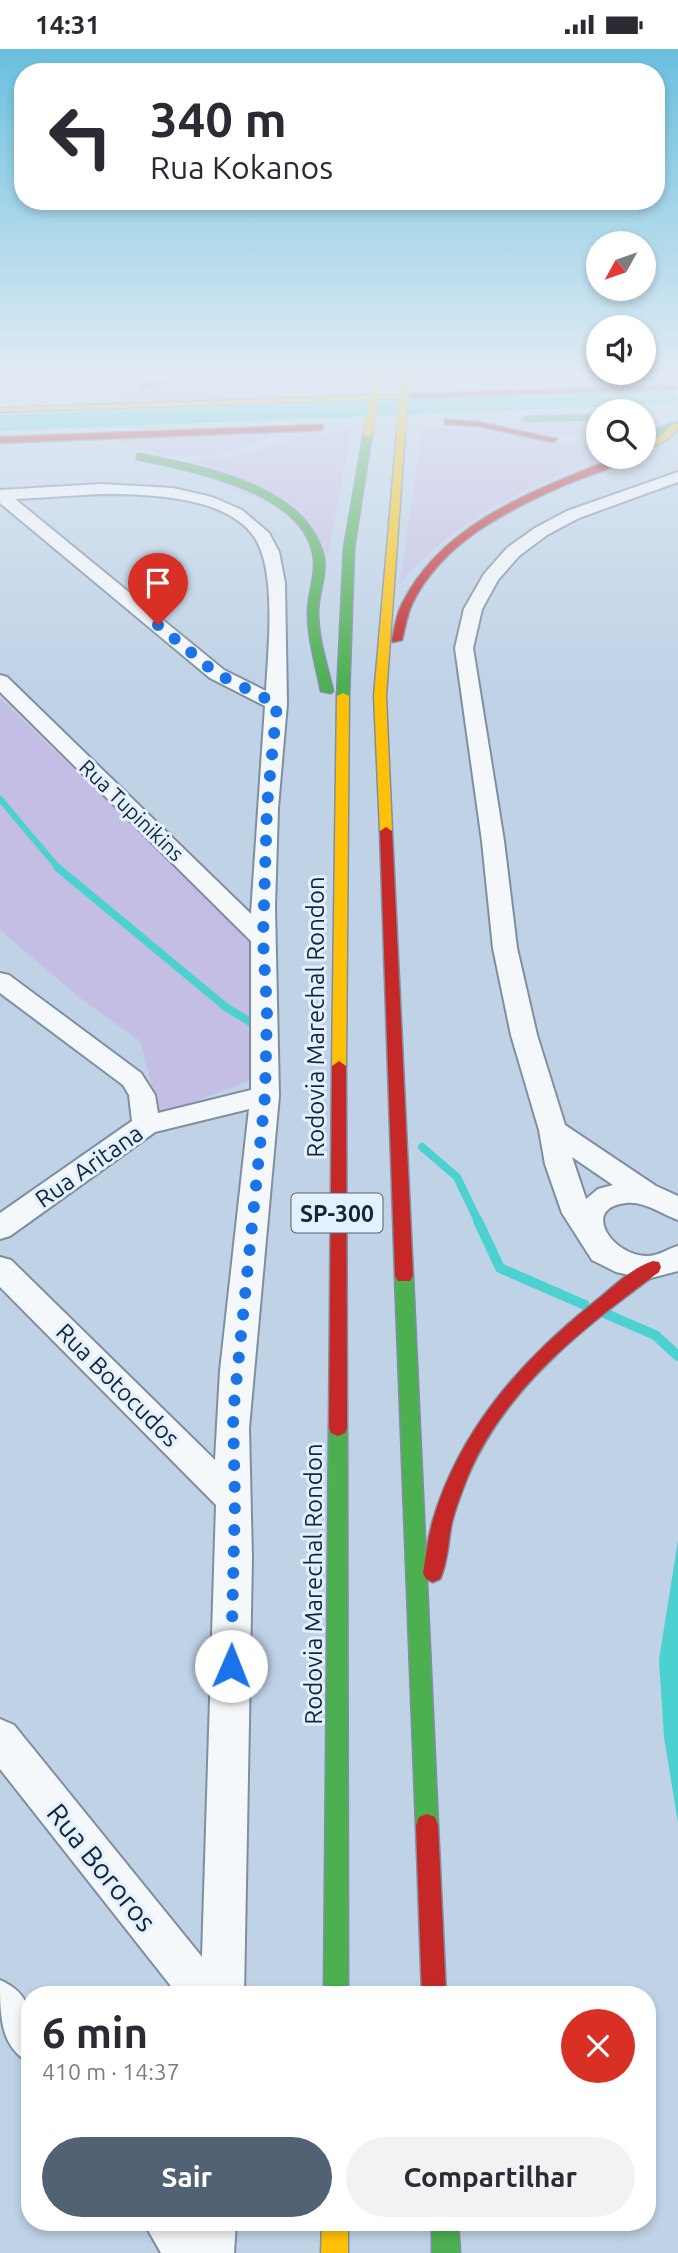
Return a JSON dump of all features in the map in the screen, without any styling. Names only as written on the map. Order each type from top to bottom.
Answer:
[{"type":"main road","points":[[225,480],[258,492],[289,512],[311,536],[319,554],[313,613],[340,758]]},
{"type":"main road","name":"Rodovia Marechal Rondon","points":[[336,1986],[340,758],[349,548],[360,480]]},
{"type":"main road","name":"SP-300","points":[[397,480],[380,696],[394,974],[422,1749],[434,1986]]},
{"type":"main road","points":[[380,696],[409,601],[428,571],[446,553],[489,521],[576,480]]},
{"type":"main road","points":[[422,1749],[436,1549],[444,1507],[462,1462],[496,1411],[556,1343],[588,1315],[665,1262]]},
{"type":"main road","points":[[335,2231],[335,2253]]},
{"type":"main road","points":[[445,2231],[446,2253]]},
{"type":"street","points":[[587,1222],[577,1213],[559,1164],[553,1130],[524,1035],[505,948],[494,841],[464,648],[467,625],[475,601],[498,566],[535,534],[611,499],[669,480]]},
{"type":"street","points":[[0,495],[124,488],[161,490],[198,498],[240,516],[264,535],[275,569],[277,704],[267,806],[263,939],[267,1011],[265,1096],[233,1415],[235,1501],[222,1986]]},
{"type":"street","points":[[0,495],[217,674],[277,704]]},
{"type":"street","name":"Rua Tupinikins","points":[[0,681],[263,939]]},
{"type":"street","points":[[0,981],[132,1079],[142,1095],[146,1125]]},
{"type":"street","name":"Rua Aritana","points":[[0,1228],[146,1125],[265,1096]]},
{"type":"street","points":[[553,1130],[645,1193]]},
{"type":"street","points":[[665,1262],[632,1266],[612,1259],[597,1248],[587,1222],[594,1205],[608,1196],[625,1192],[645,1193],[664,1199],[678,1209]]},
{"type":"street","name":"Rua Botocudos","points":[[0,1268],[235,1501]]},
{"type":"street","name":"Rua Bororos","points":[[0,1738],[198,1986]]},
{"type":"street","points":[[0,2002],[21,2029]]},
{"type":"street","points":[[174,2231],[191,2253]]},
{"type":"street","points":[[210,2253],[211,2231]]},
{"type":"shaded area","points":[[215,480],[342,480],[328,556],[312,523]]},
{"type":"shaded area","points":[[415,480],[549,480],[468,523],[421,560],[400,583]]},
{"type":"shaded area","points":[[0,698],[254,943],[264,1075],[160,1115],[140,1041],[80,998],[0,930]]},
{"type":"shaded area","points":[[678,1540],[678,1823],[664,1737],[659,1660]]},
{"type":"waterway","points":[[0,799],[59,869]]},
{"type":"waterway","points":[[59,869],[227,1008],[257,1026]]},
{"type":"waterway","points":[[422,1147],[457,1177],[479,1223]]},
{"type":"waterway","points":[[478,1221],[500,1268],[585,1305]]},
{"type":"waterway","points":[[604,1313],[655,1335],[678,1356]]},
{"type":"traffic: fast","points":[[229,480],[270,497],[292,513],[309,531],[319,561],[313,622],[327,691]]},
{"type":"traffic: fast","points":[[343,696],[349,548],[360,480]]},
{"type":"traffic: fast","points":[[404,1276],[427,1825]]},
{"type":"traffic: fast","points":[[336,1986],[338,1428]]},
{"type":"traffic: fast","points":[[445,2231],[446,2253]]},
{"type":"traffic: slow","points":[[386,831],[380,696],[397,480]]},
{"type":"traffic: slow","points":[[339,1066],[343,696]]},
{"type":"traffic: slow","points":[[335,2231],[335,2253]]},
{"type":"traffic: jam","points":[[397,640],[407,604],[424,575],[446,551],[501,512],[568,480]]},
{"type":"traffic: jam","points":[[386,831],[404,1276]]},
{"type":"traffic: jam","points":[[338,1428],[339,1066]]},
{"type":"traffic: jam","points":[[433,1573],[443,1522],[459,1475],[480,1434],[507,1396],[538,1361],[573,1329],[653,1267]]},
{"type":"traffic: jam","points":[[427,1825],[434,1986]]},
{"type":"route","points":[[158,625],[217,674],[277,704],[267,806],[263,939],[267,1011],[265,1096],[233,1415],[235,1501],[231,1666]]}]
